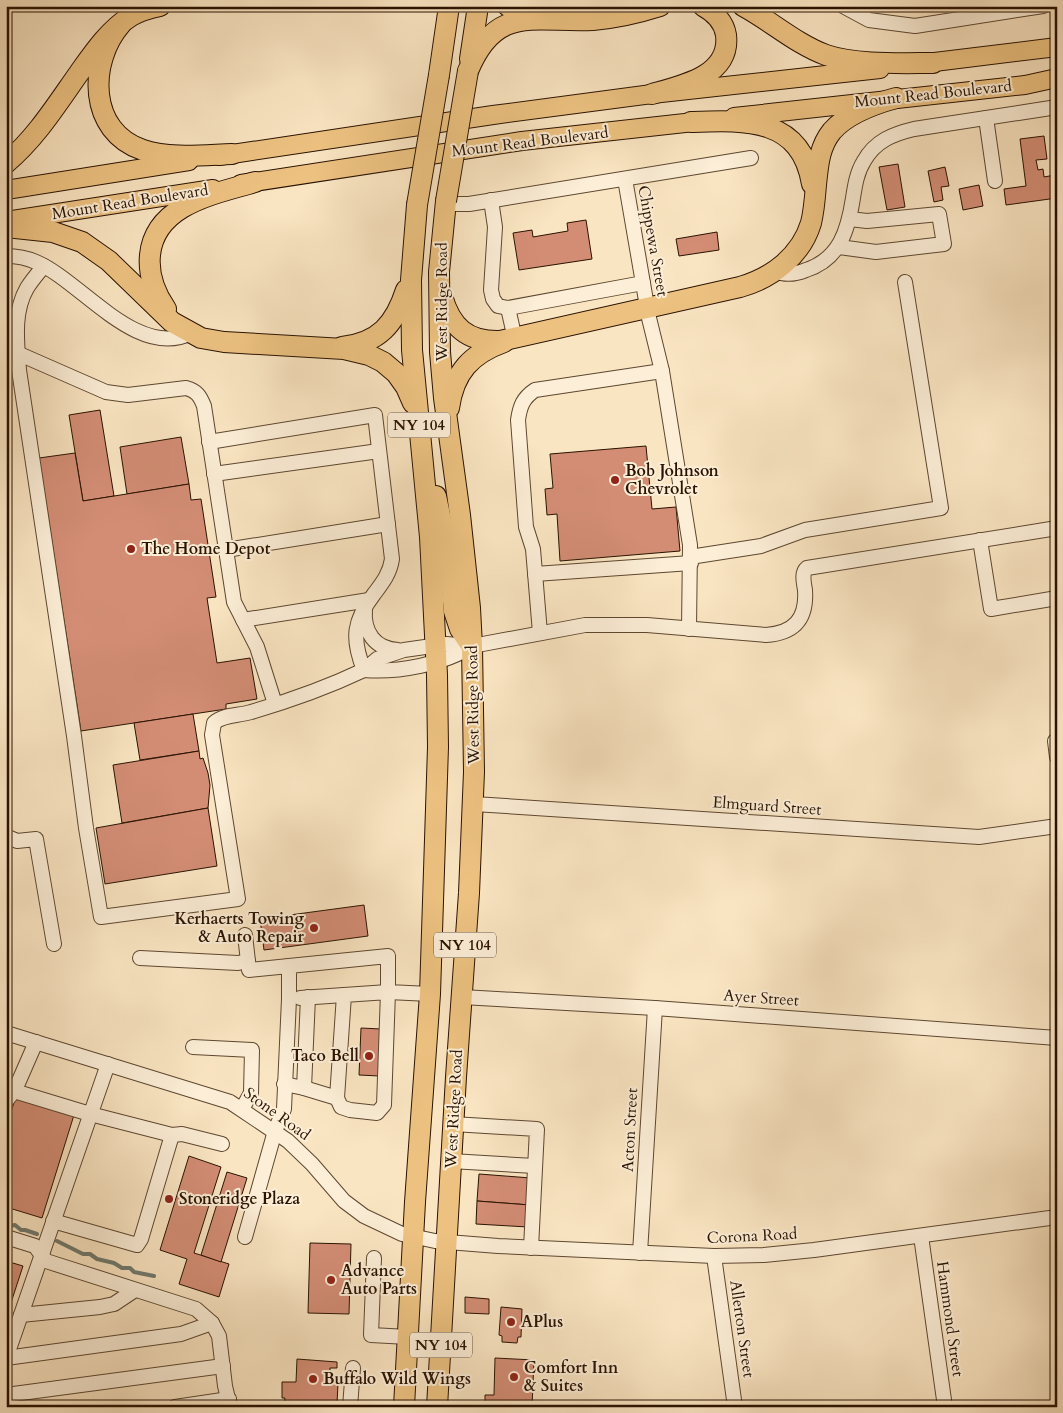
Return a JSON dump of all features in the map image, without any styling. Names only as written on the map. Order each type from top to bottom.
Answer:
[{"type":"highway","points":[[6,163],[43,124],[100,44],[121,24],[141,11],[160,6]]},
{"type":"highway","points":[[441,6],[446,28]]},
{"type":"highway","name":"West Ridge Road","points":[[404,1407],[413,1237],[430,994],[438,795],[436,654],[430,537],[411,326],[412,256],[417,205],[449,6]]},
{"type":"highway","name":"West Ridge Road","points":[[438,1407],[453,1124],[474,804],[472,646],[463,538],[440,352],[439,272],[446,202],[478,6]]},
{"type":"highway","points":[[508,6],[520,14],[536,18],[582,20],[604,19],[660,6]]},
{"type":"highway","points":[[652,94],[702,76],[716,67],[722,60],[726,43],[725,32],[713,12],[703,6]]},
{"type":"highway","points":[[743,6],[803,44],[833,57],[878,62],[933,63]]},
{"type":"highway","points":[[468,71],[477,52],[492,34],[515,22],[536,18]]},
{"type":"highway","points":[[121,24],[106,48],[99,70],[98,84],[101,105],[114,130],[130,144],[148,151],[186,155],[232,154]]},
{"type":"highway","points":[[439,272],[440,289],[445,305],[450,318],[458,328],[473,337],[500,341],[747,285],[776,271],[790,258],[804,240],[810,226],[814,206],[820,154],[832,132],[854,114],[896,98]]},
{"type":"highway","points":[[691,122],[719,121],[746,123],[770,127],[782,133],[798,146],[804,158],[812,180],[814,206]]},
{"type":"highway","points":[[191,333],[168,311],[154,286],[150,265],[150,252],[154,238],[166,220],[182,208],[256,182]]},
{"type":"highway","points":[[6,227],[53,232],[82,242],[109,261],[166,317],[191,333],[224,342],[328,348],[361,353],[376,358],[390,367],[406,387],[418,419]]},
{"type":"highway","points":[[328,348],[363,343],[374,338],[387,328],[396,316],[403,300],[412,256]]},
{"type":"highway","points":[[448,427],[450,404],[454,388],[464,368],[483,351],[515,339]]},
{"type":"highway","points":[[421,452],[439,504],[449,558],[454,611],[460,629],[472,646]]},
{"type":"main road","name":"Mount Read Boulevard","points":[[6,190],[444,121],[652,94],[933,63],[1057,47]]},
{"type":"main road","name":"Mount Read Boulevard","points":[[6,221],[522,141],[1025,85],[1057,78]]},
{"type":"main road","points":[[1025,85],[1057,84]]},
{"type":"street","points":[[843,6],[869,20],[915,26],[1043,6]]},
{"type":"street","name":"Mount Read Boulevard","points":[[850,219],[860,166],[871,151],[886,138],[914,129],[1057,107]]},
{"type":"street","points":[[986,118],[995,181]]},
{"type":"street","points":[[446,202],[462,205],[751,158]]},
{"type":"street","name":"Chippewa Street","points":[[625,179],[647,308],[662,371],[685,511],[690,560],[689,629]]},
{"type":"street","points":[[491,200],[495,226],[492,295],[498,306],[508,308],[643,283]]},
{"type":"street","points":[[776,271],[795,274],[823,263],[838,246],[850,219],[867,221],[939,214],[944,244],[876,252],[838,246]]},
{"type":"street","points":[[6,256],[24,258],[44,266],[70,282],[112,317],[137,330],[168,338],[179,338],[191,333]]},
{"type":"street","points":[[44,266],[28,286],[20,304],[17,325],[17,352],[86,828],[101,917],[238,899],[212,728],[214,723],[218,719],[248,713],[336,683],[364,670],[376,659],[404,650]]},
{"type":"street","points":[[535,574],[690,560],[761,546],[806,530],[941,508],[905,282]]},
{"type":"street","points":[[508,308],[515,339]]},
{"type":"street","points":[[17,352],[106,392],[128,395],[178,388],[194,390],[202,400],[234,602],[257,647],[275,704]]},
{"type":"street","points":[[540,633],[533,549],[526,527],[518,420],[520,407],[526,396],[535,390],[662,371]]},
{"type":"street","points":[[209,442],[375,415],[392,559],[391,567],[385,580],[358,618],[356,626],[358,647],[364,670]]},
{"type":"street","points":[[214,474],[380,451]]},
{"type":"street","points":[[226,550],[388,524]]},
{"type":"street","points":[[364,670],[389,670],[436,654],[457,644],[472,646],[570,627],[600,625],[647,626],[766,635],[784,633],[792,629],[805,606],[803,573],[807,568],[1057,528]]},
{"type":"street","points":[[980,540],[991,608],[1057,598]]},
{"type":"street","points":[[243,620],[368,602]]},
{"type":"street","points":[[368,602],[365,624],[369,636],[383,647],[436,654]]},
{"type":"street","points":[[1055,741],[1057,757]]},
{"type":"street","name":"Elmguard Street","points":[[474,804],[979,837],[1057,826]]},
{"type":"street","points":[[6,836],[17,841],[36,839],[54,944]]},
{"type":"street","points":[[245,936],[249,970],[388,956],[384,1105],[377,1113],[341,1107],[337,1098],[344,995]]},
{"type":"street","points":[[140,958],[238,963],[248,961]]},
{"type":"street","points":[[245,1237],[275,1131],[284,1109],[289,966]]},
{"type":"street","points":[[289,999],[388,992],[430,994]]},
{"type":"street","name":"Ayer Street","points":[[462,997],[655,1008],[1057,1038]]},
{"type":"street","points":[[304,1088],[308,998]]},
{"type":"street","name":"Acton Street","points":[[640,1253],[655,1008]]},
{"type":"street","name":"Stone Road","points":[[6,1033],[230,1102],[275,1131],[300,1152],[355,1210],[376,1223],[413,1237],[447,1243]]},
{"type":"street","points":[[36,1042],[10,1096],[222,1144]]},
{"type":"street","points":[[193,1047],[252,1050],[251,1093],[242,1109]]},
{"type":"street","points":[[108,1064],[6,1358],[181,1334],[212,1323]]},
{"type":"street","points":[[284,1084],[337,1098]]},
{"type":"street","points":[[453,1124],[537,1129],[530,1248]]},
{"type":"street","points":[[53,1221],[137,1245],[141,1239],[172,1134]]},
{"type":"street","points":[[451,1162],[535,1166]]},
{"type":"street","name":"Corona Road","points":[[447,1243],[714,1256],[814,1250],[1057,1217]]},
{"type":"street","name":"Hammond Street","points":[[921,1236],[945,1407]]},
{"type":"street","points":[[6,1237],[35,1246],[46,1261],[196,1309],[212,1323],[219,1336],[229,1403],[175,1407]]},
{"type":"street","name":"Allerton Street","points":[[714,1256],[736,1407]]},
{"type":"street","points":[[374,1258],[371,1335],[408,1337]]},
{"type":"street","points":[[21,1315],[114,1304],[136,1290]]},
{"type":"street","points":[[6,1395],[223,1366]]},
{"type":"street","points":[[350,1407],[353,1368]]},
{"type":"building","points":[[1044,136],[1047,159],[1036,160],[1038,170],[1043,169],[1044,177],[1055,175],[1057,198],[1006,205],[1004,189],[1026,186],[1020,139]]},
{"type":"building","points":[[898,164],[905,207],[887,210],[879,167]]},
{"type":"building","points":[[945,167],[949,186],[941,187],[943,200],[934,202],[928,171]]},
{"type":"building","points":[[979,185],[983,206],[963,210],[959,189]]},
{"type":"building","points":[[586,220],[592,259],[519,270],[513,233],[532,230],[533,237],[568,231],[567,223]]},
{"type":"building","points":[[717,232],[719,250],[679,256],[676,239]]},
{"type":"building","points":[[100,410],[114,496],[83,501],[69,415]]},
{"type":"building","points":[[181,437],[189,484],[127,494],[120,447]]},
{"type":"building","points":[[646,446],[652,509],[676,507],[680,551],[560,561],[557,514],[547,515],[545,489],[553,488],[550,454]]},
{"type":"building","name":"The Home Depot","points":[[75,453],[83,501],[189,484],[191,500],[201,499],[216,597],[207,598],[217,663],[250,658],[257,699],[226,704],[226,709],[81,731],[39,458]]},
{"type":"building","points":[[193,714],[199,751],[140,760],[134,723]]},
{"type":"building","points":[[199,751],[200,759],[203,758],[208,773],[210,785],[208,808],[122,823],[113,765]]},
{"type":"building","points":[[208,808],[217,866],[105,884],[96,828]]},
{"type":"building","name":"Kerhaerts Towing & Auto Repair","points":[[364,905],[368,936],[264,950],[260,919]]},
{"type":"building","points":[[361,1028],[381,1029],[379,1076],[359,1075]]},
{"type":"building","points":[[16,1096],[74,1115],[42,1218],[6,1207],[6,1128]]},
{"type":"building","points":[[189,1156],[221,1167],[194,1253],[229,1264],[219,1297],[179,1284],[187,1259],[160,1250]]},
{"type":"building","points":[[227,1172],[247,1178],[221,1262],[201,1255]]},
{"type":"building","points":[[479,1174],[531,1178],[530,1205],[477,1201]]},
{"type":"building","points":[[477,1201],[530,1205],[528,1227],[476,1224]]},
{"type":"building","points":[[310,1243],[351,1244],[349,1314],[308,1313]]},
{"type":"building","points":[[6,1261],[23,1266],[6,1318]]},
{"type":"building","points":[[465,1297],[489,1299],[489,1314],[465,1313]]},
{"type":"building","name":"APlus","points":[[501,1307],[522,1309],[521,1337],[518,1337],[517,1343],[502,1342],[502,1336],[499,1335]]},
{"type":"building","name":"Comfort Inn & Suites","points":[[495,1358],[534,1360],[532,1407],[485,1407],[485,1395],[494,1395]]},
{"type":"building","points":[[297,1359],[337,1362],[337,1368],[330,1368],[330,1383],[338,1384],[337,1403],[325,1402],[325,1406],[284,1404],[285,1398],[282,1398],[282,1382],[296,1382]]},
{"type":"waterway","points":[[6,1223],[10,1226],[15,1225],[21,1230],[37,1234]]},
{"type":"waterway","points":[[57,1241],[83,1254],[90,1254],[97,1259],[114,1263],[122,1268],[130,1268],[134,1272],[154,1276]]},
{"type":"place","name":"Bob Johnson Chevrolet","points":[[615,480]]},
{"type":"place","name":"The Home Depot","points":[[131,549]]},
{"type":"place","name":"Kerhaerts Towing & Auto Repair","points":[[314,928]]},
{"type":"place","name":"Taco Bell","points":[[369,1056]]},
{"type":"place","name":"Stoneridge Plaza","points":[[169,1199]]},
{"type":"place","name":"Advance Auto Parts","points":[[331,1280]]},
{"type":"place","name":"APlus","points":[[511,1322]]},
{"type":"place","name":"Comfort Inn & Suites","points":[[514,1377]]},
{"type":"place","name":"Buffalo Wild Wings","points":[[313,1379]]}]
